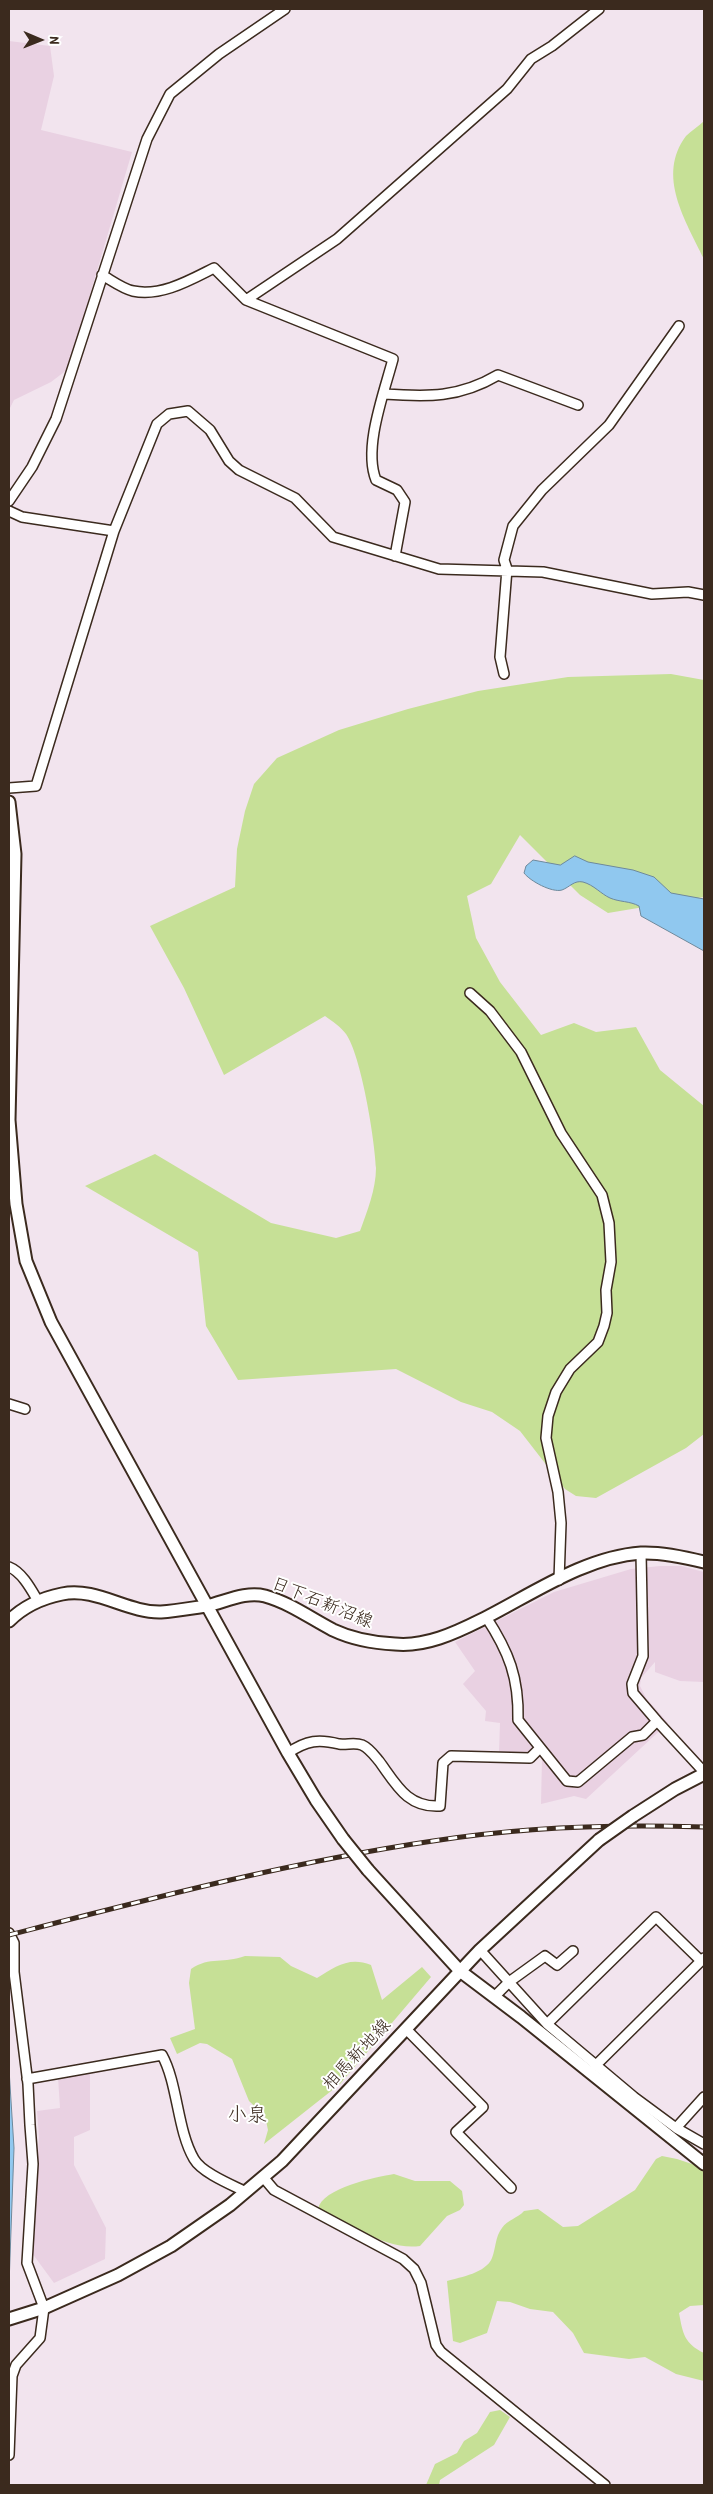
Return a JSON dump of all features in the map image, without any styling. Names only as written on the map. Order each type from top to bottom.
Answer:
[{"type":"main road","points":[[9,802],[15,854],[9,1120],[16,1204],[26,1261],[51,1322],[288,1753],[316,1800],[343,1839],[368,1870],[460,1971],[704,2164]]},
{"type":"main road","name":"日下石新沼線","points":[[9,1621],[38,1601],[63,1593],[94,1594],[139,1609],[161,1612],[207,1606],[235,1597],[263,1595],[286,1603],[334,1630],[370,1643],[400,1645],[443,1637],[595,1563],[642,1553],[661,1554],[704,1562]]},
{"type":"main road","name":"相馬新地線","points":[[14,2317],[44,2308],[118,2275],[170,2246],[246,2192],[282,2161],[480,1950],[599,1840],[632,1816],[704,1773]]},
{"type":"street","points":[[9,501],[32,467],[56,419],[147,139],[170,94],[219,54],[285,9]]},
{"type":"street","points":[[246,300],[337,239],[507,89],[531,59],[552,46],[599,9]]},
{"type":"street","points":[[102,275],[132,291],[158,292],[188,281],[214,268],[246,300],[392,359],[370,451],[371,468],[376,480],[398,490],[404,502],[395,556]]},
{"type":"street","points":[[504,674],[500,657],[507,569],[504,560],[513,526],[542,490],[609,425],[679,326]]},
{"type":"street","points":[[384,394],[420,396],[457,393],[478,386],[498,375],[578,405]]},
{"type":"street","points":[[9,788],[36,786],[114,531],[157,424],[169,414],[188,411],[210,430],[228,461],[239,470],[295,498],[332,537],[439,569],[507,569],[542,572],[652,594],[688,592],[704,595]]},
{"type":"street","points":[[9,511],[22,517],[114,531]]},
{"type":"street","points":[[470,993],[490,1011],[521,1052],[561,1133],[602,1195],[609,1223],[611,1262],[606,1290],[607,1313],[604,1326],[598,1342],[570,1369],[556,1392],[548,1416],[546,1438],[558,1492],[561,1523],[558,1580]]},
{"type":"street","points":[[9,1404],[25,1409]]},
{"type":"street","points":[[642,1553],[643,1656],[632,1684],[633,1693],[704,1773]]},
{"type":"street","points":[[9,1566],[25,1582],[38,1601]]},
{"type":"street","points":[[486,1617],[511,1661],[518,1696],[518,1720],[539,1749],[567,1781],[578,1782],[632,1737],[643,1735],[658,1721]]},
{"type":"street","points":[[288,1753],[296,1748],[321,1740],[343,1745],[362,1745],[372,1752],[403,1793],[413,1802],[426,1807],[440,1806],[443,1763],[451,1756],[530,1758],[539,1749]]},
{"type":"street","points":[[547,2024],[656,1917],[702,1959],[595,2066]]},
{"type":"street","points":[[9,1934],[14,1943],[14,1972],[28,2079],[33,2164],[27,2263],[44,2308],[40,2338],[16,2365],[12,2376],[9,2455]]},
{"type":"street","points":[[480,1950],[547,2024],[595,2066],[676,2128],[704,2144]]},
{"type":"street","points":[[494,1997],[509,1982],[545,1956],[557,1966],[573,1951]]},
{"type":"street","points":[[406,2029],[483,2107],[456,2132],[511,2188]]},
{"type":"street","points":[[28,2079],[162,2055],[167,2063],[179,2114],[194,2160],[218,2178],[246,2192]]},
{"type":"street","points":[[676,2128],[704,2097]]},
{"type":"street","points":[[263,2178],[274,2190],[403,2259],[414,2269],[421,2283],[436,2345],[440,2352],[606,2485]]},
{"type":"shaded area","points":[[9,41],[50,46],[54,76],[41,130],[132,152],[68,369],[51,382],[14,400],[9,410]]},
{"type":"shaded area","points":[[681,1566],[704,1572],[704,1682],[680,1681],[655,1672],[655,1662],[641,1678],[640,1686],[646,1698],[668,1723],[586,1799],[574,1796],[541,1804],[542,1758],[534,1747],[528,1755],[499,1753],[500,1723],[485,1721],[486,1711],[463,1684],[475,1671],[455,1642],[554,1592],[631,1569]]},
{"type":"shaded area","points":[[90,2070],[90,2130],[74,2137],[74,2165],[106,2228],[105,2259],[54,2283],[32,2253],[39,2137],[37,2111],[60,2108],[58,2077]]},
{"type":"green space","points":[[704,121],[704,259],[682,214],[674,182],[674,167],[677,151],[686,136]]},
{"type":"green space","points":[[671,674],[704,680],[704,897],[608,913],[580,895],[520,835],[491,884],[467,896],[476,938],[500,982],[541,1035],[574,1023],[596,1032],[636,1027],[660,1070],[704,1106],[704,1434],[686,1448],[596,1498],[576,1496],[565,1489],[520,1431],[492,1412],[461,1402],[396,1369],[238,1380],[206,1326],[198,1252],[85,1186],[155,1154],[271,1223],[336,1238],[360,1231],[373,1192],[376,1176],[373,1138],[366,1098],[352,1045],[344,1031],[325,1016],[224,1075],[184,988],[150,926],[235,887],[237,849],[245,811],[254,784],[277,758],[339,730],[408,709],[478,691],[568,677]]},
{"type":"green space","points":[[245,1956],[280,1957],[291,1966],[317,1978],[349,1962],[371,1965],[382,2000],[422,1967],[431,1977],[340,2084],[264,2144],[268,2130],[265,2116],[249,2101],[232,2059],[207,2044],[200,2043],[177,2054],[170,2038],[195,2029],[189,1983],[191,1969],[211,1961],[230,1960]]},
{"type":"green space","points":[[662,2156],[704,2168],[704,2305],[690,2306],[679,2313],[688,2341],[704,2353],[704,2381],[676,2374],[645,2357],[629,2359],[584,2353],[573,2333],[553,2312],[530,2309],[510,2302],[497,2301],[487,2333],[460,2343],[453,2341],[447,2281],[479,2271],[489,2263],[498,2235],[507,2223],[524,2211],[538,2209],[563,2227],[578,2226],[635,2190],[656,2159]]},
{"type":"green space","points":[[394,2174],[415,2181],[450,2181],[462,2191],[464,2205],[460,2210],[447,2216],[420,2246],[394,2244],[381,2240],[318,2209],[329,2195],[339,2189]]},
{"type":"green space","points":[[500,2410],[510,2417],[494,2445],[440,2480],[439,2485],[426,2485],[435,2464],[457,2453],[464,2441],[477,2433],[490,2412]]},
{"type":"water","points":[[575,856],[588,862],[633,870],[654,877],[671,893],[704,899],[704,951],[641,916],[639,906],[636,904],[610,898],[583,882],[575,883],[562,890],[553,890],[536,883],[524,873],[526,866],[533,860],[560,865]]},
{"type":"water","points":[[9,2069],[14,2148],[9,2285]]},
{"type":"railway","points":[[9,1935],[273,1870],[433,1841],[500,1832],[568,1828],[704,1827]]},
{"type":"district","name":"小泉","points":[[247,2116]]}]
